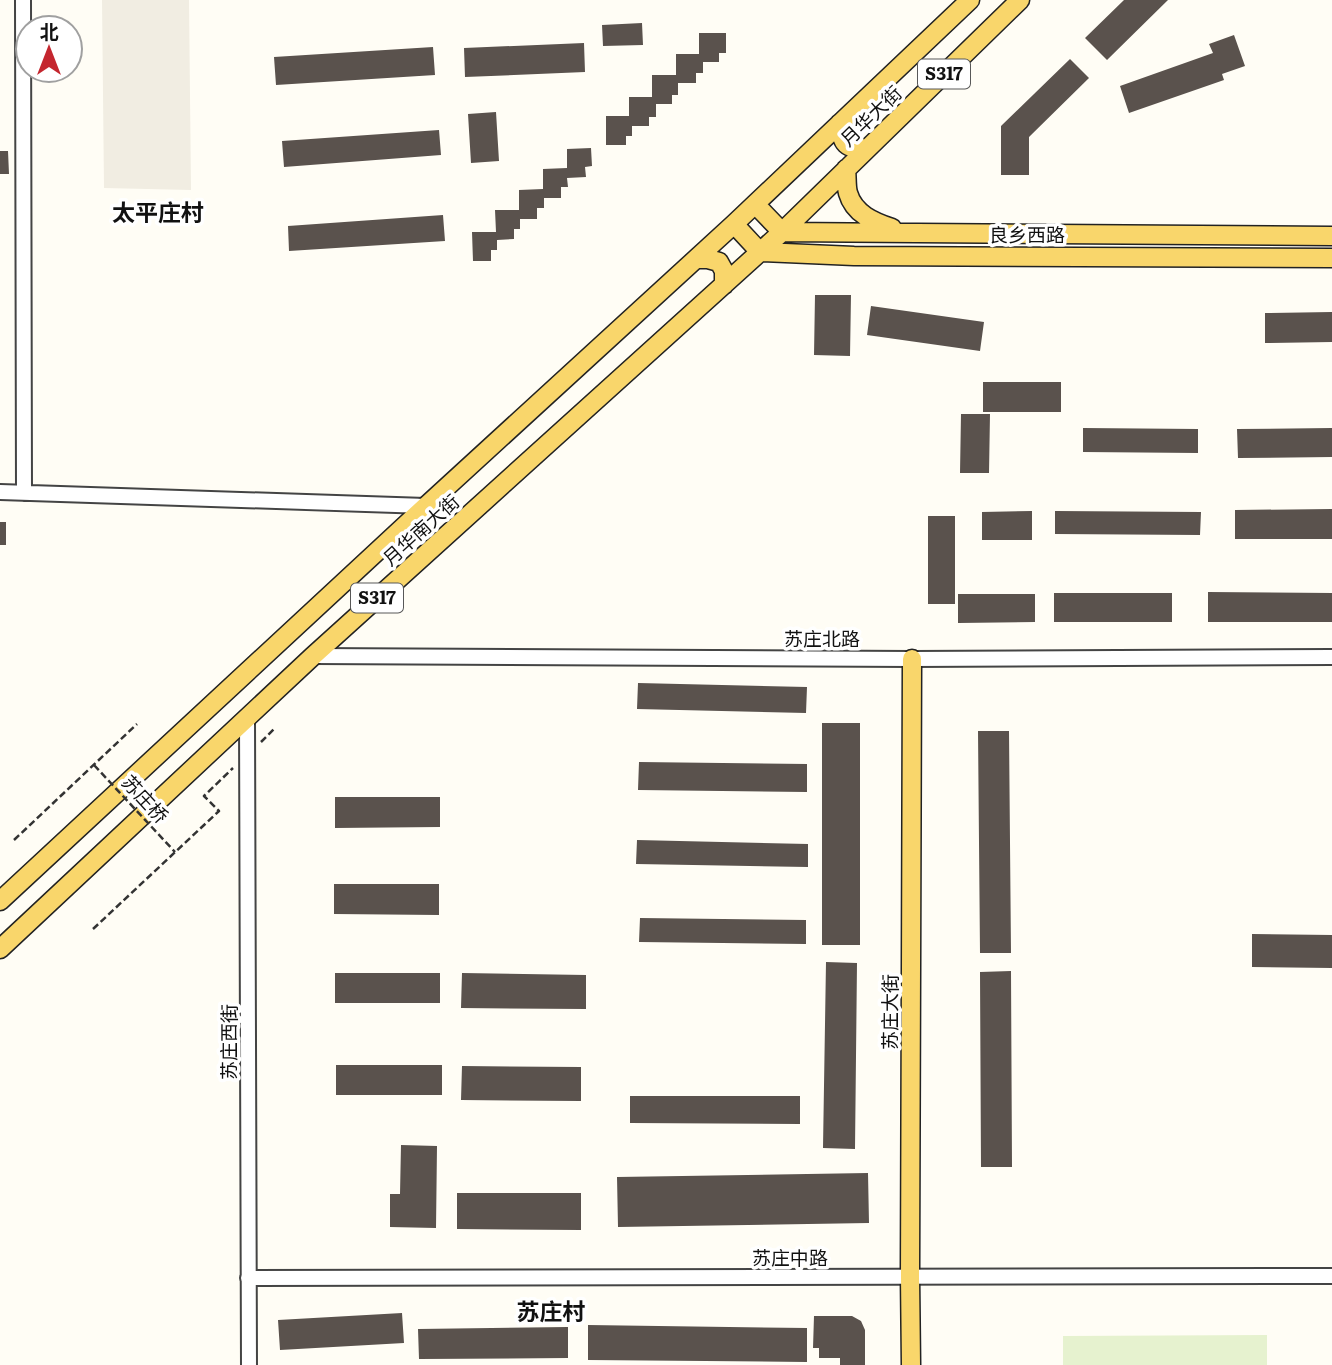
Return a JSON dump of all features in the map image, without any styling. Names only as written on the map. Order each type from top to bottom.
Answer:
[{"type":"main road","name":"月华大街","points":[[755,204],[970,0]]},
{"type":"main road","name":"月华大街","points":[[782,232],[1020,0]]},
{"type":"main road","points":[[841,123],[842,140],[846,145],[855,149],[868,148]]},
{"type":"main road","points":[[846,169],[848,194],[857,209],[872,222],[909,233]]},
{"type":"main road","points":[[755,204],[782,232]]},
{"type":"main road","name":"月华南大街","points":[[0,901],[755,204]]},
{"type":"main road","points":[[734,224],[760,252]]},
{"type":"main road","name":"月华南大街","points":[[0,949],[313,656],[782,232]]},
{"type":"main road","name":"良乡西路","points":[[782,232],[1332,236]]},
{"type":"main road","name":"良乡西路","points":[[760,252],[868,256],[1332,258]]},
{"type":"main road","points":[[696,259],[719,262],[724,271],[724,285]]},
{"type":"main road","name":"苏庄大街","points":[[911,1365],[912,659]]},
{"type":"street","points":[[23,0],[24,493]]},
{"type":"street","points":[[2,489],[24,493],[426,506]]},
{"type":"street","name":"苏庄北路","points":[[313,656],[912,659],[1332,657]]},
{"type":"street","name":"苏庄西街","points":[[247,718],[249,1365]]},
{"type":"street","name":"苏庄中路","points":[[248,1278],[1332,1276]]},
{"type":"path","points":[[14,840],[137,724]]},
{"type":"path","name":"苏庄桥","points":[[94,765],[175,852]]},
{"type":"path","points":[[93,929],[219,811],[204,796],[232,769]]},
{"type":"green space","points":[[1267,1335],[1267,1365],[1063,1365],[1063,1336]]},
{"type":"shaded area","points":[[102,0],[189,0],[191,190],[104,188]]},
{"type":"building","points":[[1124,0],[1168,0],[1107,60],[1085,38]]},
{"type":"building","points":[[642,23],[643,45],[603,46],[602,25]]},
{"type":"building","points":[[699,33],[726,33],[726,53],[719,53],[719,62],[703,62],[703,73],[696,73],[696,83],[678,83],[678,95],[672,95],[672,104],[656,104],[656,117],[649,117],[649,126],[632,126],[632,136],[626,136],[626,145],[606,145],[606,116],[629,116],[629,97],[652,97],[652,75],[676,75],[676,54],[699,54]]},
{"type":"building","points":[[1234,35],[1245,66],[1222,74],[1224,80],[1129,113],[1120,86],[1213,53],[1209,44]]},
{"type":"building","points":[[584,43],[585,72],[465,77],[464,48]]},
{"type":"building","points":[[433,47],[435,75],[276,85],[274,57]]},
{"type":"building","points":[[1070,59],[1089,78],[1029,137],[1029,175],[1001,175],[1001,126]]},
{"type":"building","points":[[496,112],[499,161],[471,163],[468,114]]},
{"type":"building","points":[[439,130],[441,155],[284,167],[282,141]]},
{"type":"building","points":[[591,148],[592,166],[585,167],[586,177],[567,178],[568,187],[561,187],[561,198],[544,198],[544,208],[537,208],[537,219],[520,219],[520,229],[514,229],[514,239],[497,240],[497,250],[491,250],[491,261],[473,261],[472,232],[496,232],[495,210],[519,210],[519,190],[543,189],[543,169],[567,168],[567,149]]},
{"type":"building","points":[[0,151],[8,151],[9,174],[0,174]]},
{"type":"building","points":[[443,215],[445,241],[289,251],[288,226]]},
{"type":"building","points":[[815,295],[851,295],[850,356],[814,355]]},
{"type":"building","points":[[871,306],[984,322],[980,351],[867,335]]},
{"type":"building","points":[[1332,312],[1332,342],[1265,343],[1265,313]]},
{"type":"building","points":[[983,382],[1061,382],[1061,412],[983,412]]},
{"type":"building","points":[[961,414],[990,414],[989,473],[960,473]]},
{"type":"building","points":[[1083,428],[1198,429],[1198,453],[1083,452]]},
{"type":"building","points":[[1332,428],[1332,457],[1238,458],[1237,429]]},
{"type":"building","points":[[1332,509],[1332,539],[1235,539],[1235,510]]},
{"type":"building","points":[[1032,511],[1032,540],[982,540],[982,512]]},
{"type":"building","points":[[1055,511],[1201,512],[1200,535],[1055,534]]},
{"type":"building","points":[[928,516],[955,516],[955,604],[928,604]]},
{"type":"building","points":[[0,522],[6,522],[6,545],[0,545]]},
{"type":"building","points":[[1208,592],[1332,593],[1332,622],[1208,622]]},
{"type":"building","points":[[1054,593],[1172,593],[1172,622],[1054,622]]},
{"type":"building","points":[[958,594],[1035,594],[1035,622],[958,623]]},
{"type":"building","points":[[638,683],[807,687],[806,713],[637,709]]},
{"type":"building","points":[[822,723],[860,723],[860,945],[822,945]]},
{"type":"building","points":[[978,731],[1009,731],[1011,953],[980,953]]},
{"type":"building","points":[[639,762],[807,764],[807,792],[638,790]]},
{"type":"building","points":[[335,797],[440,797],[440,827],[335,828]]},
{"type":"building","points":[[637,840],[808,844],[808,867],[636,864]]},
{"type":"building","points":[[334,884],[439,884],[439,915],[334,914]]},
{"type":"building","points":[[640,918],[806,920],[806,944],[639,942]]},
{"type":"building","points":[[1252,934],[1332,935],[1332,968],[1252,967]]},
{"type":"building","points":[[826,962],[857,963],[855,1149],[823,1148]]},
{"type":"building","points":[[1011,971],[1012,1167],[981,1167],[980,972]]},
{"type":"building","points":[[335,973],[440,973],[440,1003],[335,1003]]},
{"type":"building","points":[[462,973],[586,975],[586,1009],[461,1008]]},
{"type":"building","points":[[336,1065],[442,1065],[442,1095],[336,1095]]},
{"type":"building","points":[[462,1066],[581,1067],[581,1101],[461,1100]]},
{"type":"building","points":[[630,1096],[800,1096],[800,1124],[630,1123]]},
{"type":"building","points":[[401,1145],[437,1146],[436,1228],[390,1227],[390,1194],[400,1194]]},
{"type":"building","points":[[868,1173],[869,1223],[618,1227],[617,1177]]},
{"type":"building","points":[[457,1193],[581,1193],[581,1230],[457,1229]]},
{"type":"building","points":[[402,1313],[404,1343],[280,1350],[278,1320]]},
{"type":"building","points":[[814,1316],[852,1316],[861,1321],[865,1330],[865,1365],[840,1365],[840,1358],[819,1358],[819,1348],[813,1348]]},
{"type":"building","points":[[588,1325],[807,1328],[807,1362],[588,1360]]},
{"type":"building","points":[[568,1327],[568,1358],[419,1359],[418,1329]]},
{"type":"district","name":"太平庄村","points":[[158,213]]},
{"type":"district","name":"苏庄村","points":[[551,1312]]}]
